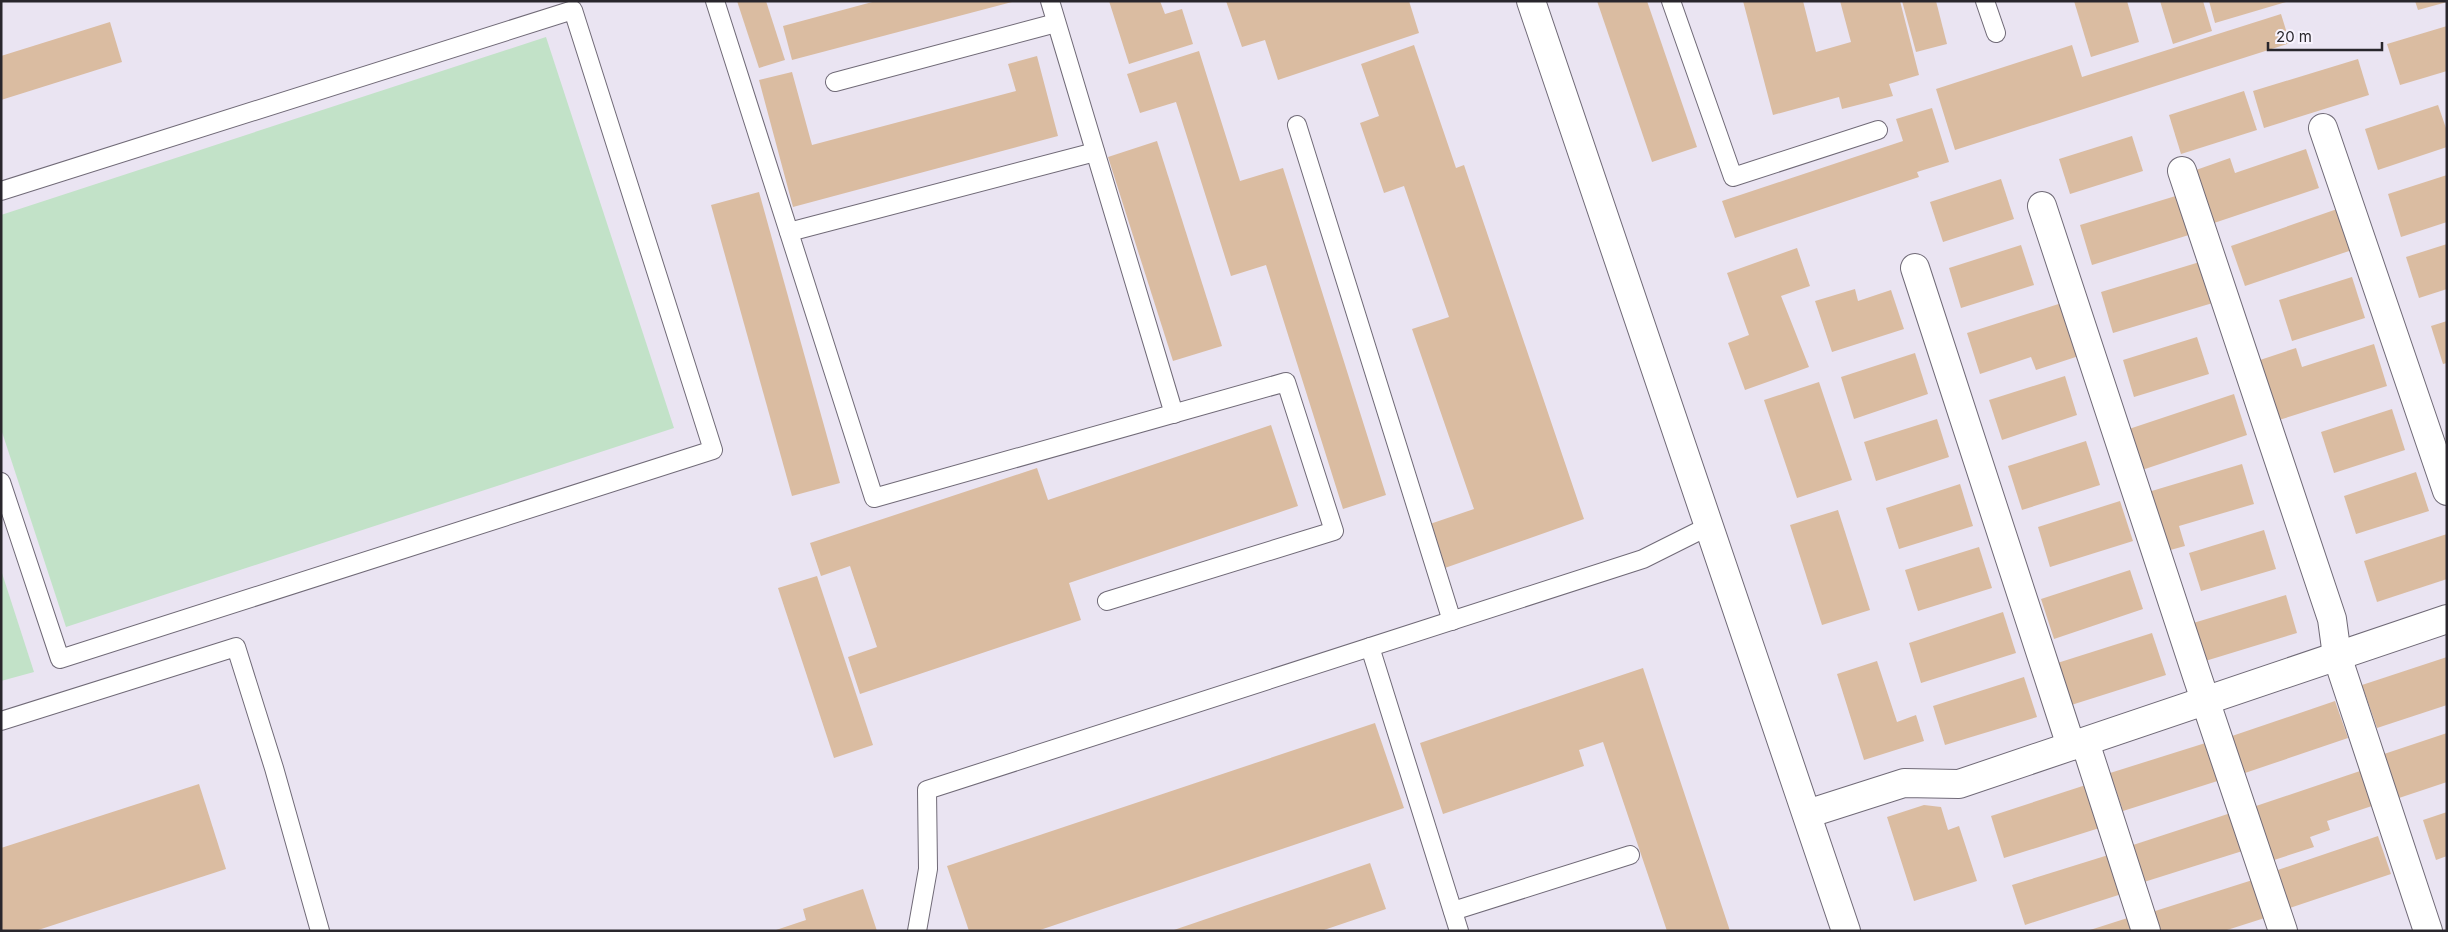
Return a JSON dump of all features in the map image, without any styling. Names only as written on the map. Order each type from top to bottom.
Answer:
[{"type":"street","points":[[1530,1],[1808,814],[1846,931]]},
{"type":"street","points":[[2323,128],[2447,491]]},
{"type":"street","points":[[2182,171],[2332,619],[2337,656],[2428,931]]},
{"type":"street","points":[[2042,206],[2284,931]]},
{"type":"street","points":[[1915,268],[2078,744],[2146,931]]},
{"type":"street","points":[[1808,814],[1904,783],[1959,784],[2447,619]]},
{"type":"lane","points":[[715,1],[874,498],[1286,382],[1334,531],[1107,601]]},
{"type":"lane","points":[[1050,1],[1174,414]]},
{"type":"lane","points":[[1671,1],[1732,177],[1878,130]]},
{"type":"lane","points":[[1985,1],[1996,33]]},
{"type":"lane","points":[[1,191],[573,10],[713,450],[60,658],[1,482]]},
{"type":"lane","points":[[835,82],[1056,23]]},
{"type":"lane","points":[[1297,125],[1452,621]]},
{"type":"lane","points":[[789,232],[1095,152]]},
{"type":"lane","points":[[917,931],[928,869],[927,790],[1643,559],[1709,526]]},
{"type":"lane","points":[[1,721],[236,647],[274,768],[320,931]]},
{"type":"lane","points":[[1370,647],[1459,931]]},
{"type":"lane","points":[[1453,912],[1630,855]]},
{"type":"green space","points":[[546,37],[674,428],[66,627],[1,429],[1,215]]},
{"type":"green space","points":[[1,570],[34,672],[1,681]]},
{"type":"building","points":[[737,1],[766,1],[785,60],[759,68]]},
{"type":"building","points":[[876,1],[1012,2],[792,60],[783,26]]},
{"type":"building","points":[[1109,1],[1160,1],[1165,14],[1182,9],[1193,44],[1129,64]]},
{"type":"building","points":[[1226,1],[1409,1],[1419,33],[1278,80],[1265,40],[1242,47]]},
{"type":"building","points":[[1597,1],[1647,1],[1697,147],[1652,162]]},
{"type":"building","points":[[1743,1],[1803,1],[1816,52],[1851,42],[1840,1],[1900,1],[1919,75],[1889,84],[1893,96],[1842,109],[1839,97],[1773,115]]},
{"type":"building","points":[[1902,1],[1936,1],[1947,44],[1916,52]]},
{"type":"building","points":[[2074,1],[2127,1],[2139,42],[2091,57]]},
{"type":"building","points":[[2160,1],[2203,1],[2212,31],[2173,44]]},
{"type":"building","points":[[2209,1],[2286,1],[2286,2],[2215,23]]},
{"type":"building","points":[[2415,1],[2447,1],[2447,2],[2418,10]]},
{"type":"building","points":[[2281,14],[2290,43],[1955,150],[1936,89],[2072,45],[2082,77]]},
{"type":"building","points":[[110,22],[122,62],[1,100],[1,56]]},
{"type":"building","points":[[2447,26],[2447,71],[2400,85],[2387,44]]},
{"type":"building","points":[[1414,45],[1456,168],[1464,165],[1584,519],[1442,569],[1427,525],[1474,509],[1412,329],[1449,317],[1404,186],[1384,193],[1360,123],[1379,116],[1361,64]]},
{"type":"building","points":[[1199,51],[1240,181],[1283,168],[1386,495],[1343,509],[1266,265],[1231,276],[1176,102],[1140,113],[1127,74]]},
{"type":"building","points":[[1037,56],[1058,136],[793,207],[759,80],[792,72],[812,145],[1016,91],[1008,64]]},
{"type":"building","points":[[2358,59],[2369,95],[2264,128],[2253,91]]},
{"type":"building","points":[[2244,91],[2257,130],[2181,154],[2169,115]]},
{"type":"building","points":[[2438,105],[2447,131],[2447,147],[2378,170],[2365,129]]},
{"type":"building","points":[[1932,108],[1949,162],[1917,172],[1919,177],[1735,238],[1722,201],[1903,141],[1896,119]]},
{"type":"building","points":[[2132,136],[2143,171],[2070,194],[2059,159]]},
{"type":"building","points":[[1157,141],[1222,346],[1173,361],[1108,157]]},
{"type":"building","points":[[2306,149],[2319,188],[2214,223],[2196,170],[2230,158],[2235,173]]},
{"type":"building","points":[[2447,175],[2447,222],[2401,237],[2388,194]]},
{"type":"building","points":[[2001,179],[2014,219],[1943,242],[1930,202]]},
{"type":"building","points":[[759,192],[840,483],[792,496],[711,205]]},
{"type":"building","points":[[2179,195],[2192,234],[2092,265],[2080,225]]},
{"type":"building","points":[[2343,207],[2358,248],[2245,286],[2231,246]]},
{"type":"building","points":[[2447,244],[2447,289],[2419,298],[2406,257]]},
{"type":"building","points":[[2021,245],[2034,285],[1961,308],[1949,268]]},
{"type":"building","points":[[1797,248],[1810,286],[1781,296],[1809,367],[1745,390],[1728,343],[1749,335],[1727,273]]},
{"type":"building","points":[[2203,261],[2216,302],[2113,333],[2101,292]]},
{"type":"building","points":[[2352,277],[2365,318],[2292,341],[2279,300]]},
{"type":"building","points":[[1855,289],[1858,301],[1891,290],[1904,329],[1832,352],[1815,301]]},
{"type":"building","points":[[2068,301],[2085,354],[2036,370],[2031,357],[1980,374],[1967,333]]},
{"type":"building","points":[[2447,321],[2447,363],[2443,364],[2431,326]]},
{"type":"building","points":[[2197,337],[2209,374],[2134,397],[2123,360]]},
{"type":"building","points":[[2374,344],[2387,386],[2279,420],[2260,360],[2296,348],[2302,367]]},
{"type":"building","points":[[1915,353],[1928,394],[1854,419],[1841,377]]},
{"type":"building","points":[[2065,376],[2077,415],[2002,440],[1989,400]]},
{"type":"building","points":[[1819,382],[1852,480],[1797,498],[1764,400]]},
{"type":"building","points":[[2234,394],[2247,435],[2142,470],[2129,429]]},
{"type":"building","points":[[2392,409],[2405,450],[2334,473],[2321,432]]},
{"type":"building","points":[[1937,419],[1949,457],[1876,481],[1864,442]]},
{"type":"building","points":[[1271,425],[1298,506],[1069,583],[1081,620],[860,694],[848,657],[877,647],[850,566],[821,576],[810,543],[1037,468],[1048,500]]},
{"type":"building","points":[[2086,441],[2100,485],[2022,510],[2008,466]]},
{"type":"building","points":[[2242,464],[2254,504],[2179,526],[2185,546],[2163,552],[2145,493]]},
{"type":"building","points":[[2416,472],[2429,511],[2356,534],[2344,496]]},
{"type":"building","points":[[1960,484],[1973,526],[1899,549],[1886,508]]},
{"type":"building","points":[[2120,501],[2133,541],[2050,567],[2038,527]]},
{"type":"building","points":[[1838,510],[1870,610],[1822,625],[1790,525]]},
{"type":"building","points":[[2264,530],[2276,569],[2201,591],[2189,553]]},
{"type":"building","points":[[2447,534],[2447,579],[2377,602],[2364,561]]},
{"type":"building","points":[[1979,547],[1992,588],[1918,611],[1905,570]]},
{"type":"building","points":[[2130,570],[2143,609],[2054,639],[2041,599]]},
{"type":"building","points":[[817,576],[873,745],[834,758],[778,588]]},
{"type":"building","points":[[2286,595],[2297,633],[2202,662],[2190,624]]},
{"type":"building","points":[[2003,612],[2016,653],[1921,683],[1909,643]]},
{"type":"building","points":[[2152,633],[2166,675],[2065,707],[2051,665]]},
{"type":"building","points":[[2447,657],[2447,705],[2377,728],[2362,685]]},
{"type":"building","points":[[1877,661],[1897,722],[1916,715],[1924,741],[1864,760],[1837,674]]},
{"type":"building","points":[[1643,668],[1730,931],[1667,931],[1603,742],[1579,750],[1584,766],[1443,814],[1420,743]]},
{"type":"building","points":[[2024,677],[2037,717],[1945,745],[1933,706]]},
{"type":"building","points":[[2335,701],[2348,738],[2245,773],[2232,736]]},
{"type":"building","points":[[1375,723],[1404,808],[1037,931],[969,931],[947,866]]},
{"type":"building","points":[[2447,733],[2447,782],[2399,798],[2384,754]]},
{"type":"building","points":[[2215,740],[2227,778],[2123,811],[2110,773]]},
{"type":"building","points":[[2366,769],[2378,804],[2327,821],[2330,830],[2310,837],[2314,847],[2271,861],[2253,807]]},
{"type":"building","points":[[2095,782],[2109,825],[2004,858],[1991,816]]},
{"type":"building","points":[[199,784],[226,869],[35,931],[1,931],[1,848]]},
{"type":"building","points":[[1924,805],[1941,807],[1948,830],[1959,826],[1977,881],[1914,901],[1887,817]]},
{"type":"building","points":[[2240,810],[2252,848],[2144,882],[2133,845]]},
{"type":"building","points":[[2447,812],[2447,856],[2436,860],[2423,820]]},
{"type":"building","points":[[2378,836],[2391,874],[2284,910],[2272,872]]},
{"type":"building","points":[[2118,852],[2131,891],[2025,925],[2012,885]]},
{"type":"building","points":[[1370,863],[1386,909],[1321,931],[1171,931]]},
{"type":"building","points":[[2262,877],[2274,915],[2224,931],[2158,931],[2152,912]]},
{"type":"building","points":[[863,889],[877,931],[773,931],[806,920],[803,909]]},
{"type":"building","points":[[2137,915],[2142,931],[2090,930]]}]
